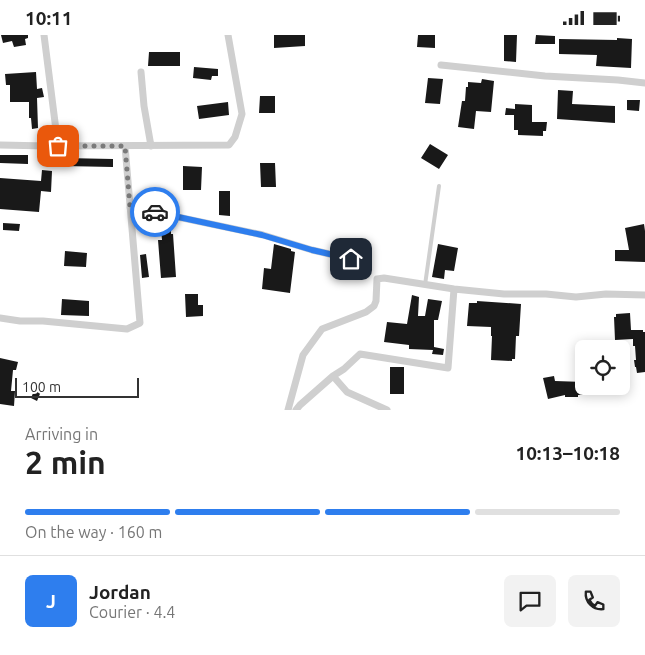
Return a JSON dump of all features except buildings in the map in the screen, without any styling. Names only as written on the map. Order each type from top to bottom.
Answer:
[{"type":"street","points":[[44,35],[58,146]]},
{"type":"street","points":[[0,145],[229,145],[235,137],[242,114],[228,35]]},
{"type":"street","points":[[441,65],[545,76],[645,83]]},
{"type":"street","points":[[141,72],[144,106],[151,146]]},
{"type":"street","points":[[0,318],[127,329],[140,323],[125,146]]},
{"type":"street","points":[[130,207],[254,233],[351,259]]},
{"type":"street","points":[[288,410],[303,355],[322,329],[366,312],[374,306],[377,279],[384,278],[454,289],[504,294],[546,294],[576,297],[606,294],[645,295]]},
{"type":"street","points":[[296,410],[360,354],[448,368],[454,289]]},
{"type":"street","points":[[333,376],[347,392],[387,410]]},
{"type":"lane","points":[[425,285],[439,186]]},
{"type":"way so far","points":[[58,146],[125,146],[130,207],[155,212]]},
{"type":"route","points":[[155,212],[262,235],[351,259]]}]
